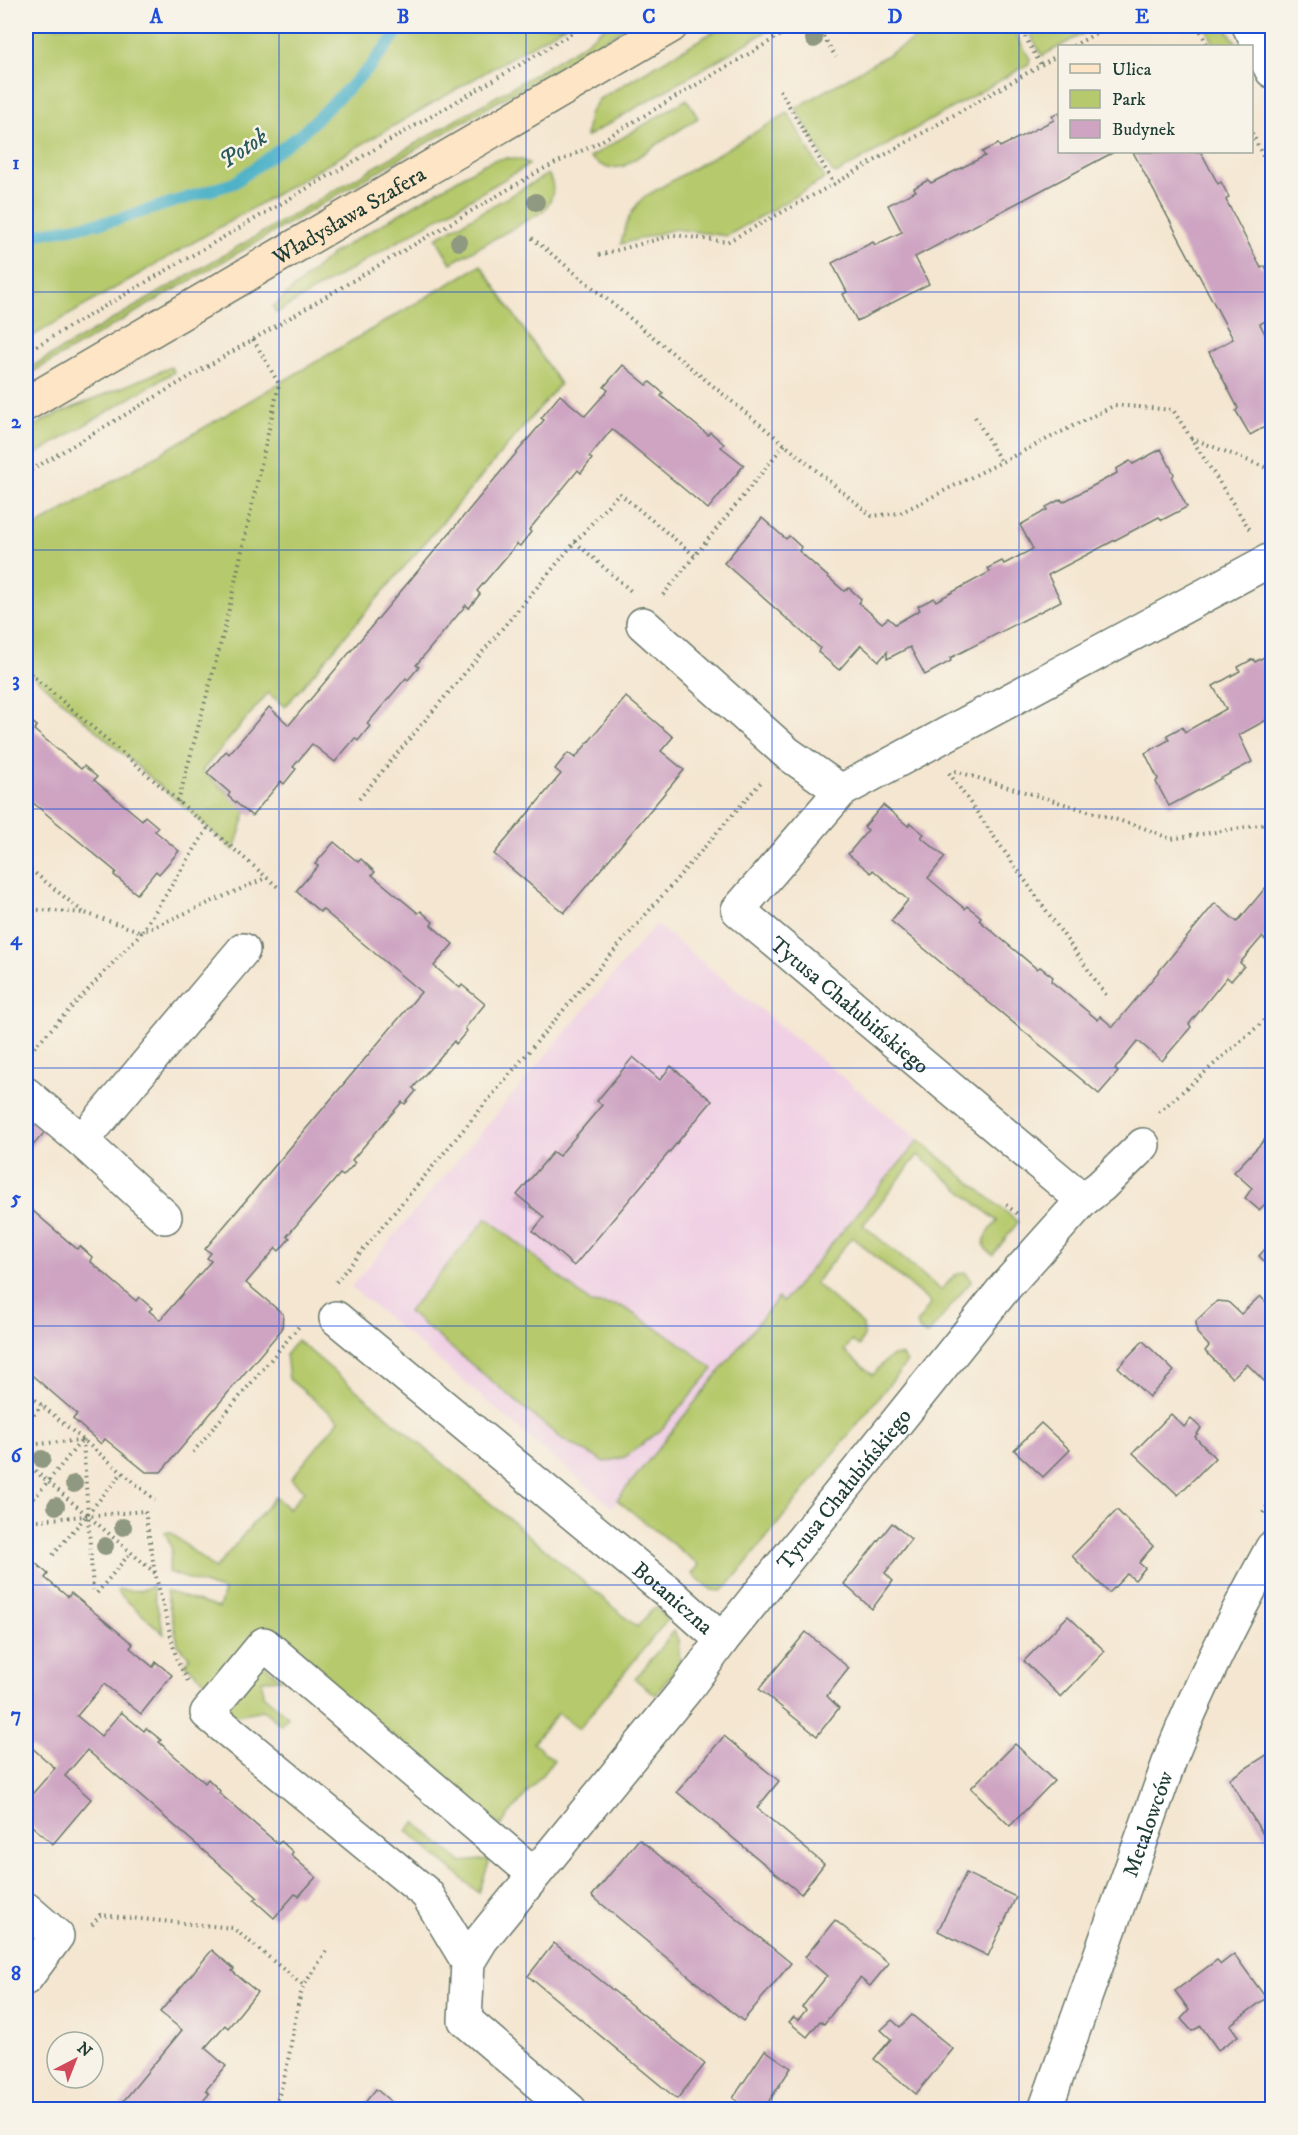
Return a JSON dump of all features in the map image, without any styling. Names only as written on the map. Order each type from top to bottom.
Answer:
[{"type":"street","name":"Władysława Szafera","points":[[26,404],[671,26]]},
{"type":"street","points":[[1248,26],[1272,71]]},
{"type":"street","points":[[643,624],[787,753],[841,791],[1271,560]]},
{"type":"street","name":"Tytusa Chałubińskiego","points":[[841,791],[738,910],[1083,1200]]},
{"type":"street","points":[[82,1141],[243,950]]},
{"type":"street","points":[[26,1094],[82,1141],[165,1217]]},
{"type":"street","name":"Tytusa Chałubińskiego","points":[[722,1640],[1006,1286],[1083,1200],[1101,1186],[1143,1145]]},
{"type":"street","name":"Botaniczna","points":[[320,1319],[668,1592],[722,1640],[673,1706],[482,1939],[468,1962],[465,2020],[570,2109]]},
{"type":"street","name":"Metalowców","points":[[1045,2109],[1191,1706],[1236,1614],[1272,1548]]},
{"type":"street","points":[[468,1962],[427,1894],[207,1713],[264,1644],[534,1874]]},
{"type":"street","points":[[26,1909],[57,1936],[26,1978]]},
{"type":"path","points":[[26,352],[583,26]]},
{"type":"path","points":[[26,473],[541,170],[596,144],[796,26]]},
{"type":"path","points":[[817,26],[836,57]]},
{"type":"path","points":[[1019,26],[1041,65]]},
{"type":"path","points":[[1074,45],[1109,26]]},
{"type":"path","points":[[1198,26],[1208,45]]},
{"type":"path","points":[[599,255],[674,235],[727,242],[834,184],[1058,55]]},
{"type":"path","points":[[780,90],[834,184]]},
{"type":"path","points":[[1253,137],[1272,176]]},
{"type":"path","points":[[532,238],[872,516],[900,513],[1115,405],[1173,410],[1271,560]]},
{"type":"path","points":[[178,802],[224,631],[279,384],[253,338]]},
{"type":"path","points":[[975,417],[1002,462]]},
{"type":"path","points":[[1190,437],[1272,470]]},
{"type":"path","points":[[643,624],[652,609],[785,444]]},
{"type":"path","points":[[359,799],[575,542],[619,493],[695,556]]},
{"type":"path","points":[[26,670],[279,888]]},
{"type":"path","points":[[334,1284],[581,988],[787,753]]},
{"type":"path","points":[[1106,995],[945,768],[1142,827],[1171,839],[1272,823]]},
{"type":"path","points":[[26,1056],[142,932],[208,828]]},
{"type":"path","points":[[26,866],[85,913]]},
{"type":"path","points":[[26,909],[85,913],[142,932],[266,878]]},
{"type":"path","points":[[1157,1113],[1272,1014]]},
{"type":"path","points":[[194,1452],[320,1319]]},
{"type":"path","points":[[26,1392],[155,1500]]},
{"type":"path","points":[[26,1424],[42,1405]]},
{"type":"path","points":[[26,1445],[83,1440]]},
{"type":"path","points":[[26,1508],[83,1440]]},
{"type":"path","points":[[83,1440],[87,1515],[95,1592],[131,1552]]},
{"type":"path","points":[[26,1463],[155,1573]]},
{"type":"path","points":[[52,1555],[122,1473]]},
{"type":"path","points":[[26,1521],[145,1511],[155,1573],[177,1660],[190,1683]]},
{"type":"path","points":[[85,1933],[100,1915],[233,1928],[305,1987]]},
{"type":"path","points":[[271,2109],[283,2079],[300,1995],[328,1949]]},
{"type":"shaded area","points":[[656,924],[919,1140],[783,1303],[778,1299],[612,1507],[351,1287]]},
{"type":"green space","points":[[26,26],[565,26],[26,340]]},
{"type":"green space","points":[[606,26],[628,26],[26,376],[26,370],[540,71],[584,44]]},
{"type":"green space","points":[[723,26],[776,26],[586,137],[589,114],[599,99]]},
{"type":"green space","points":[[937,26],[1011,26],[1030,59],[1029,64],[836,174],[832,172],[796,108]]},
{"type":"green space","points":[[1026,26],[1097,26],[1062,45],[1058,45],[1058,47],[1042,56]]},
{"type":"green space","points":[[1205,26],[1224,26],[1238,45],[1214,45]]},
{"type":"green space","points":[[687,99],[698,118],[624,166],[606,167],[590,157]]},
{"type":"green space","points":[[788,113],[824,177],[823,180],[727,236],[675,229],[621,244],[629,218],[644,197]]},
{"type":"green space","points":[[508,158],[530,164],[276,313],[273,307],[333,253],[482,165]]},
{"type":"green space","points":[[548,174],[553,189],[549,203],[542,212],[451,263],[436,238]]},
{"type":"green space","points":[[481,265],[560,384],[285,707],[268,693],[202,771],[247,809],[234,850],[26,670],[26,532]]},
{"type":"green space","points":[[171,367],[174,372],[26,460],[26,431],[48,418]]},
{"type":"green space","points":[[919,1140],[1018,1222],[993,1255],[984,1243],[987,1234],[997,1221],[918,1155],[863,1225],[941,1290],[955,1275],[965,1272],[972,1280],[927,1336],[919,1330],[917,1323],[931,1303],[852,1237],[815,1283],[863,1325],[864,1336],[859,1346],[852,1341],[844,1351],[873,1375],[885,1361],[896,1355],[901,1355],[907,1362],[727,1587],[721,1591],[712,1590],[692,1574],[699,1565],[617,1500],[778,1298],[783,1302]]},
{"type":"green space","points":[[487,1218],[591,1303],[621,1306],[676,1340],[713,1369],[661,1430],[625,1457],[605,1462],[562,1439],[408,1312]]},
{"type":"green space","points":[[297,1340],[637,1627],[656,1608],[667,1620],[579,1729],[558,1713],[533,1743],[554,1760],[500,1826],[263,1627],[212,1687],[185,1664],[190,1657],[179,1647],[166,1591],[219,1608],[224,1591],[168,1572],[172,1550],[165,1532],[170,1532],[215,1569],[275,1497],[289,1509],[304,1491],[291,1479],[339,1420],[289,1379],[286,1354]]},
{"type":"green space","points":[[152,1586],[164,1634],[117,1592],[118,1589],[135,1590]]},
{"type":"green space","points":[[674,1631],[678,1640],[680,1662],[656,1695],[635,1679]]},
{"type":"green space","points":[[261,1663],[282,1679],[262,1680],[263,1695],[288,1716],[281,1725],[263,1710],[232,1716],[227,1703]]},
{"type":"green space","points":[[415,1822],[461,1862],[490,1859],[479,1893],[407,1831]]},
{"type":"building","points":[[1058,113],[1058,153],[1112,153],[915,257],[929,284],[857,321],[843,294],[847,292],[832,263],[873,242],[875,245],[902,232],[888,205],[916,191],[914,188],[928,180],[931,183],[985,156],[982,152],[998,144],[1000,147],[1054,120],[1052,116]]},
{"type":"building","points":[[1134,153],[1202,153],[1218,184],[1221,182],[1229,197],[1226,200],[1261,268],[1265,266],[1272,281],[1269,284],[1272,290],[1272,317],[1260,324],[1272,348],[1272,423],[1250,435],[1236,411],[1238,408],[1209,352],[1233,339]]},
{"type":"building","points":[[623,365],[647,385],[650,382],[663,393],[661,396],[708,435],[710,432],[724,444],[721,447],[744,465],[708,509],[612,429],[589,457],[592,459],[581,473],[578,470],[529,530],[531,532],[520,546],[517,544],[477,591],[480,594],[469,608],[466,605],[416,665],[419,667],[408,680],[406,678],[367,724],[370,726],[358,741],[355,738],[335,762],[312,744],[293,767],[296,769],[284,784],[281,781],[252,816],[228,796],[230,793],[207,773],[226,751],[229,754],[269,707],[289,725],[544,420],[541,418],[560,395],[585,416],[608,390],[604,387]]},
{"type":"building","points":[[1161,449],[1174,474],[1172,478],[1187,507],[1162,520],[1159,517],[1048,575],[1061,601],[950,658],[951,661],[925,675],[910,647],[887,659],[887,652],[879,661],[861,645],[839,670],[818,652],[820,648],[724,563],[762,518],[786,539],[789,536],[801,547],[799,551],[844,591],[849,588],[861,599],[859,603],[882,623],[888,618],[895,624],[920,610],[918,606],[934,598],[936,601],[990,572],[988,568],[1002,561],[1004,564],[1033,549],[1020,525],[1047,510],[1046,507],[1061,499],[1063,502],[1117,473],[1116,469],[1130,461],[1133,464]]},
{"type":"building","points":[[1272,653],[1272,717],[1239,735],[1252,762],[1169,806],[1156,782],[1158,779],[1145,753],[1169,740],[1167,735],[1182,727],[1185,732],[1226,709],[1213,686],[1240,671],[1238,667],[1253,659],[1255,662]]},
{"type":"building","points":[[626,697],[673,737],[661,751],[684,770],[564,913],[494,854],[561,774],[555,769],[568,753],[575,758]]},
{"type":"building","points":[[26,717],[37,726],[34,730],[81,769],[84,766],[97,777],[94,780],[142,820],[145,816],[158,827],[155,831],[179,851],[159,874],[156,871],[137,894],[114,875],[116,872],[26,797]]},
{"type":"building","points":[[883,805],[908,826],[910,823],[924,834],[921,837],[945,857],[928,878],[965,909],[967,906],[981,917],[979,920],[1037,969],[1040,967],[1053,977],[1051,981],[1098,1020],[1100,1016],[1113,1027],[1215,903],[1237,922],[1272,880],[1272,946],[1262,937],[1240,963],[1244,966],[1231,981],[1227,977],[1189,1024],[1191,1027],[1162,1061],[1138,1041],[1115,1069],[1118,1072],[1099,1094],[891,921],[908,900],[873,870],[871,873],[848,854],[868,830],[864,827]]},
{"type":"building","points":[[334,842],[358,862],[361,859],[375,872],[372,875],[418,913],[421,911],[433,922],[431,925],[453,944],[434,966],[460,988],[462,985],[485,1004],[465,1028],[467,1031],[456,1044],[454,1041],[413,1088],[416,1091],[405,1104],[402,1102],[352,1160],[355,1163],[343,1176],[340,1174],[287,1236],[290,1238],[279,1251],[276,1248],[246,1283],[283,1314],[282,1329],[161,1472],[146,1472],[105,1439],[101,1444],[73,1419],[77,1414],[26,1370],[26,1205],[77,1249],[80,1246],[92,1257],[90,1261],[136,1301],[139,1297],[152,1308],[149,1311],[160,1320],[211,1261],[207,1258],[211,1253],[205,1249],[421,992],[322,909],[320,912],[296,891],[318,866],[315,864]]},
{"type":"building","points":[[633,1057],[660,1080],[671,1066],[712,1101],[574,1266],[533,1231],[544,1217],[517,1195],[553,1152],[559,1156],[602,1105],[597,1101]]},
{"type":"building","points":[[26,1112],[49,1127],[31,1148],[26,1143]]},
{"type":"building","points":[[1272,1132],[1272,1208],[1266,1203],[1259,1210],[1245,1198],[1252,1188],[1234,1172]]},
{"type":"building","points":[[1272,1241],[1272,1269],[1259,1256]]},
{"type":"building","points":[[1260,1296],[1272,1308],[1272,1377],[1266,1383],[1247,1364],[1232,1378],[1205,1351],[1209,1346],[1197,1333],[1196,1321],[1217,1301],[1228,1302],[1241,1314]]},
{"type":"building","points":[[1143,1341],[1174,1371],[1149,1397],[1118,1367]]},
{"type":"building","points":[[1171,1414],[1184,1427],[1191,1419],[1201,1428],[1195,1437],[1215,1458],[1178,1495],[1133,1453]]},
{"type":"building","points":[[1041,1423],[1070,1450],[1043,1477],[1014,1450]]},
{"type":"building","points":[[1117,1510],[1153,1546],[1139,1563],[1145,1568],[1135,1580],[1127,1574],[1109,1593],[1072,1556]]},
{"type":"building","points":[[892,1523],[911,1539],[885,1573],[893,1581],[872,1609],[844,1584]]},
{"type":"building","points":[[26,1555],[48,1574],[45,1578],[68,1597],[71,1593],[133,1644],[130,1648],[153,1667],[156,1662],[172,1675],[141,1714],[104,1684],[77,1716],[101,1736],[121,1712],[144,1731],[146,1728],[205,1783],[208,1779],[220,1791],[219,1793],[278,1844],[281,1841],[293,1852],[291,1855],[316,1877],[299,1896],[295,1894],[274,1918],[254,1900],[257,1897],[87,1750],[65,1776],[91,1799],[53,1844],[26,1821],[26,1801],[55,1768],[30,1746],[27,1750],[26,1748]]},
{"type":"building","points":[[1068,1616],[1105,1651],[1061,1697],[1024,1661]]},
{"type":"building","points":[[806,1632],[849,1668],[827,1696],[839,1708],[817,1736],[759,1689]]},
{"type":"building","points":[[724,1736],[779,1781],[757,1808],[824,1864],[801,1894],[677,1792]]},
{"type":"building","points":[[1015,1744],[1054,1781],[1010,1826],[971,1788]]},
{"type":"building","points":[[1268,1754],[1272,1761],[1272,1849],[1229,1779]]},
{"type":"building","points":[[639,1839],[791,1963],[743,2021],[592,1896]]},
{"type":"building","points":[[966,1873],[1016,1897],[988,1956],[938,1931]]},
{"type":"building","points":[[835,1920],[889,1963],[870,1986],[860,1978],[824,2024],[820,2021],[807,2037],[789,2022],[794,2017],[798,2020],[806,2010],[802,2007],[827,1976],[805,1957]]},
{"type":"building","points":[[554,1943],[705,2064],[677,2099],[528,1976]]},
{"type":"building","points":[[212,1950],[257,1992],[228,2028],[225,2025],[205,2048],[226,2066],[206,2090],[209,2094],[197,2108],[194,2105],[190,2110],[116,2110],[182,2030],[160,2012]]},
{"type":"building","points":[[1234,1954],[1266,1998],[1230,2025],[1238,2036],[1218,2050],[1201,2026],[1192,2031],[1181,2019],[1189,2010],[1175,1991],[1217,1960],[1221,1964]]},
{"type":"building","points":[[912,2015],[953,2049],[916,2094],[874,2059],[891,2039],[881,2030],[892,2020],[900,2027]]},
{"type":"building","points":[[765,2050],[791,2068],[763,2110],[750,2110],[733,2098]]},
{"type":"building","points":[[376,2089],[401,2110],[359,2110]]},
{"type":"waterway","name":"Potok","points":[[26,236],[116,220],[234,183],[302,133],[370,67],[402,26]]}]
